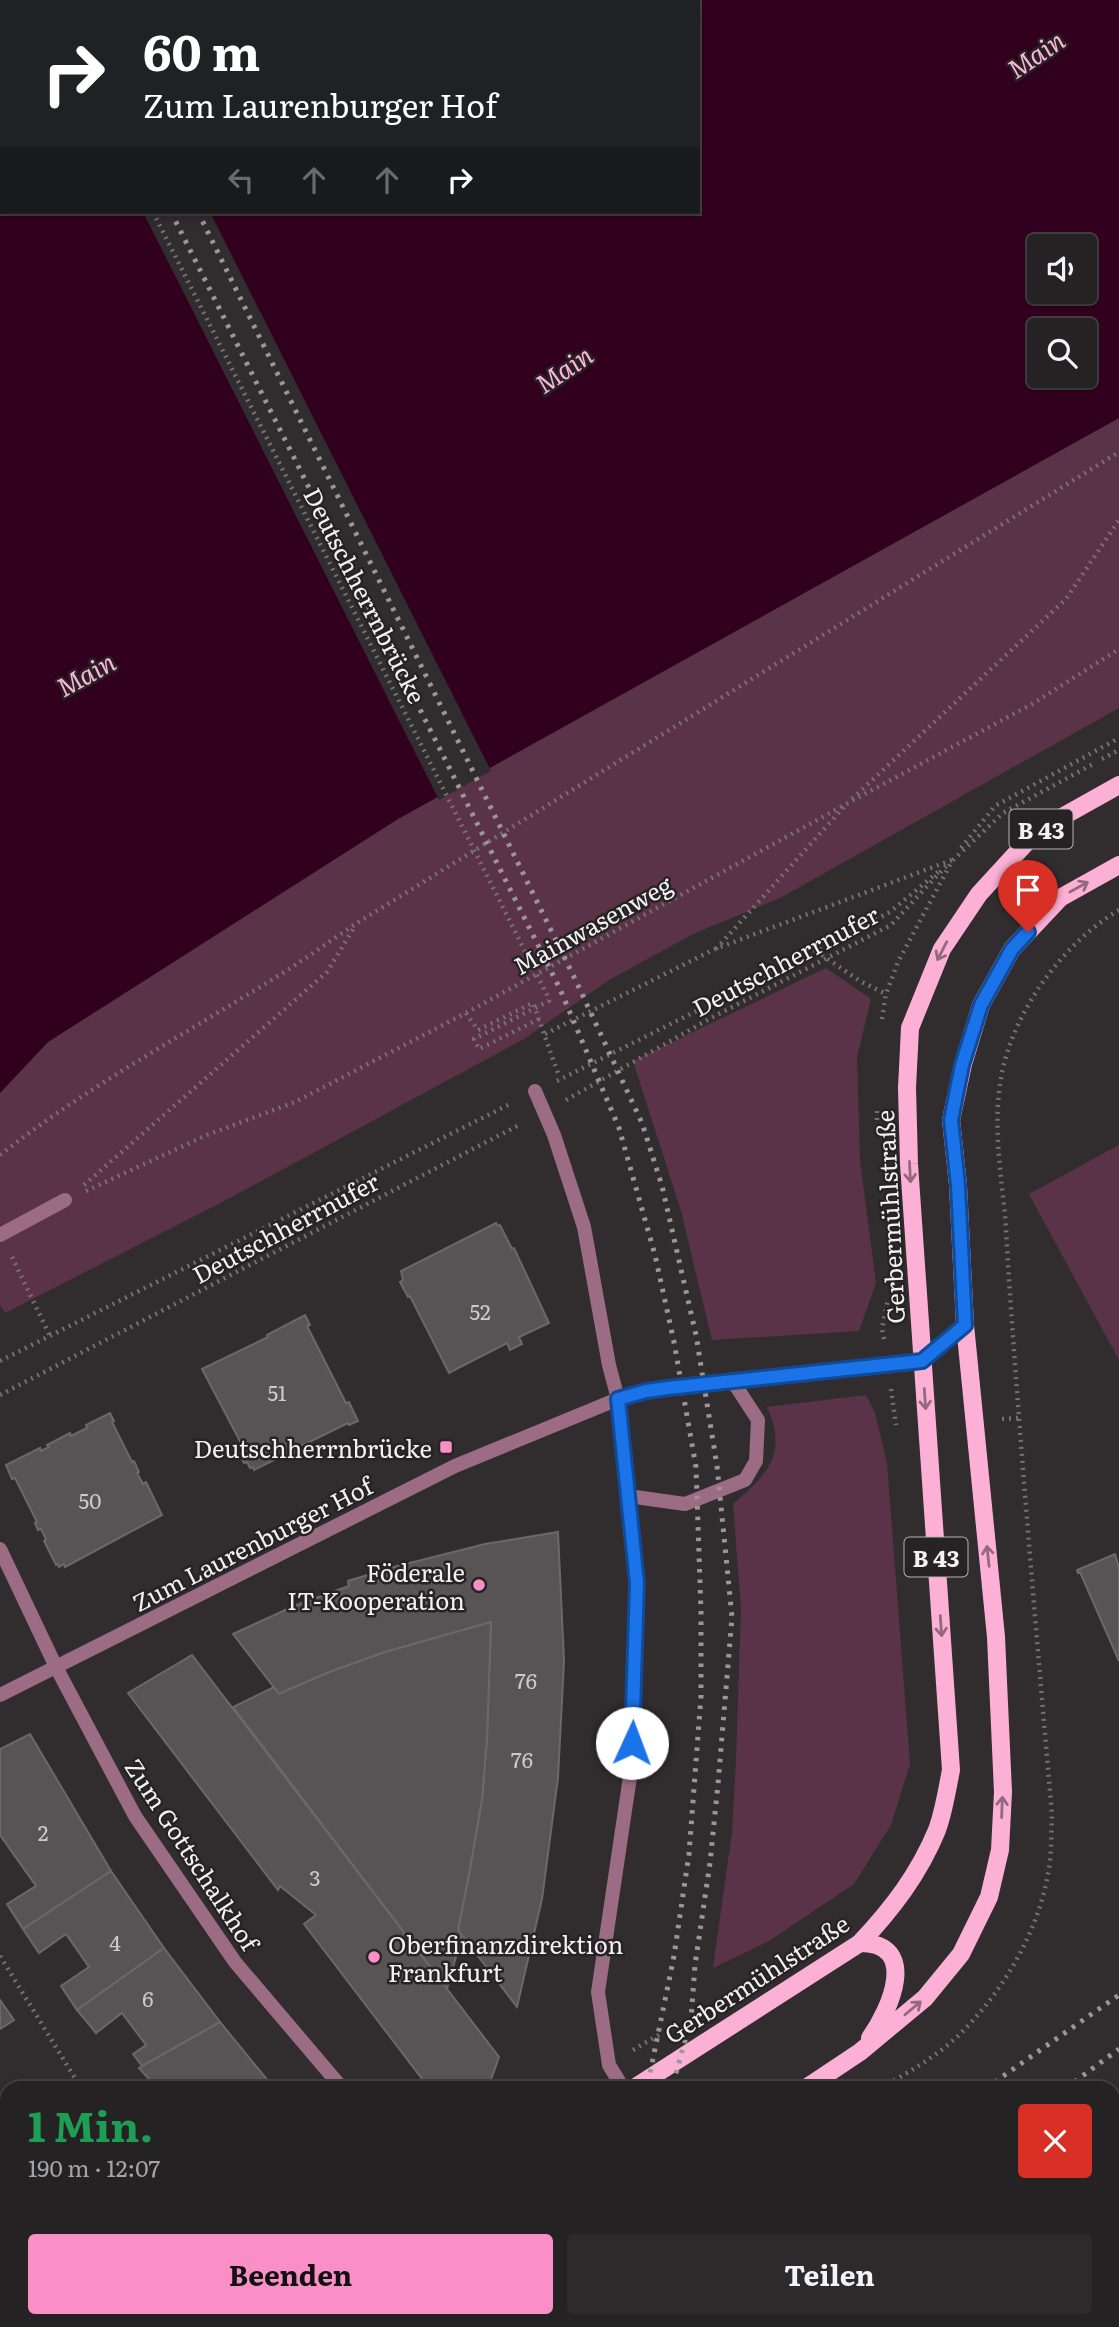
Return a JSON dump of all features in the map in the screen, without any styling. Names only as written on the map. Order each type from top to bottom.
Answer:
[{"type":"main road","name":"Gerbermühlstraße","points":[[645,2081],[860,1943],[887,1914],[917,1873],[938,1828],[951,1770],[909,1164],[907,1088],[910,1028],[942,950],[979,894],[1037,831],[1119,785]]},
{"type":"main road","name":"B 43","points":[[816,2081],[860,2052],[925,1998],[961,1954],[989,1897],[1000,1850],[1003,1792],[996,1637],[965,1325],[958,1185],[951,1120],[962,1065],[981,1005],[1012,949],[1060,898],[1119,865]]},
{"type":"main road","points":[[860,1943],[873,1943],[883,1948],[893,1960],[896,1971],[894,1994],[881,2023],[860,2052]]},
{"type":"street","points":[[535,1090],[584,1227],[609,1365],[618,1399],[637,1583],[631,1770],[598,1993],[609,2065],[619,2081]]},
{"type":"street","points":[[0,1235],[65,1200]]},
{"type":"street","points":[[922,1361],[965,1325]]},
{"type":"street","name":"Zum Laurenburger Hof","points":[[0,1695],[455,1466],[618,1399],[646,1391],[732,1380],[922,1361]]},
{"type":"street","points":[[628,1496],[685,1504],[746,1480],[756,1461],[758,1420],[732,1380]]},
{"type":"street","name":"Zum Gottschalkhof","points":[[0,1549],[55,1667],[135,1816],[235,1962],[336,2081]]},
{"type":"path","name":"Deutschherrnbrücke","points":[[154,214],[547,995],[549,1001],[474,1039],[479,1049],[539,1019]]},
{"type":"path","points":[[0,1155],[46,1119],[271,980],[357,923],[1119,452]]},
{"type":"path","points":[[715,949],[848,803],[1066,599],[1119,520]]},
{"type":"path","name":"Mainwasenweg","points":[[65,1200],[207,1135],[295,1102],[466,1013],[1034,703],[1119,649]]},
{"type":"path","points":[[816,951],[860,981],[887,994],[898,962],[951,861],[995,806],[1119,738]]},
{"type":"path","points":[[545,1034],[715,949],[951,861]]},
{"type":"path","name":"Deutschherrnufer","points":[[0,1361],[816,951],[890,912],[951,861]]},
{"type":"path","name":"Deutschherrnufer","points":[[0,1395],[544,1112],[711,1018],[891,925],[951,861]]},
{"type":"path","points":[[1018,1418],[997,1144],[997,1115],[1004,1065],[1035,992],[1079,941],[1099,922],[1119,910]]},
{"type":"path","points":[[65,1200],[327,972],[357,923]]},
{"type":"path","points":[[466,1013],[478,1030],[533,1003],[560,1079]]},
{"type":"path","points":[[22,1279],[50,1336]]},
{"type":"path","points":[[0,1956],[77,2081]]},
{"type":"path","points":[[587,2081],[666,2031]]},
{"type":"shaded area","points":[[1119,418],[1119,708],[780,898],[693,934],[609,980],[524,1039],[232,1197],[5,1313],[0,1305],[0,1093],[48,1042],[398,819]]},
{"type":"shaded area","points":[[826,968],[871,999],[857,1057],[860,1161],[876,1283],[859,1331],[712,1340],[681,1211],[633,1061]]},
{"type":"shaded area","points":[[1119,1145],[1119,1360],[1029,1194]]},
{"type":"shaded area","points":[[866,1395],[875,1413],[887,1463],[910,1764],[891,1825],[854,1884],[769,1941],[713,1968],[732,1832],[736,1760],[741,1608],[733,1504],[756,1483],[771,1462],[775,1437],[767,1407]]},
{"type":"water","name":"Main","points":[[700,0],[1119,0],[1119,418],[398,819],[48,1042],[0,1093],[0,214],[700,214]]},
{"type":"pier","points":[[144,214],[211,214],[491,771],[439,800]]},
{"type":"building","points":[[496,1223],[500,1225],[512,1249],[514,1248],[549,1323],[519,1337],[522,1344],[510,1350],[507,1343],[449,1373],[410,1296],[408,1297],[400,1282],[403,1280],[401,1271]]},
{"type":"building","points":[[305,1315],[310,1325],[307,1326],[358,1421],[349,1425],[348,1423],[293,1450],[295,1454],[290,1457],[288,1453],[254,1470],[247,1462],[244,1463],[240,1455],[243,1454],[240,1447],[242,1445],[202,1369],[268,1337],[267,1335]]},
{"type":"building","points":[[110,1413],[114,1421],[112,1422],[139,1472],[137,1473],[143,1484],[146,1482],[162,1515],[65,1567],[64,1564],[59,1567],[6,1465],[40,1448],[41,1451],[49,1447],[47,1445],[70,1433],[71,1436],[87,1428],[86,1425]]},
{"type":"building","points":[[558,1532],[564,1661],[558,1778],[542,1899],[517,2007],[458,1930],[482,1799],[491,1622],[382,1653],[279,1694],[233,1634],[294,1606],[349,1586],[348,1581],[485,1544]]},
{"type":"building","points":[[1115,1554],[1119,1568],[1119,1661],[1077,1570]]},
{"type":"building","points":[[491,1622],[482,1799],[458,1930],[462,1935],[447,1989],[233,1707],[274,1687],[279,1694],[382,1653]]},
{"type":"building","points":[[192,1655],[499,2057],[490,2081],[424,2081],[304,1924],[316,1915],[280,1886],[278,1890],[128,1693]]},
{"type":"building","points":[[30,1734],[111,1871],[23,1929],[7,1904],[36,1886],[0,1835],[0,1749]]},
{"type":"building","points":[[111,1871],[164,1948],[77,2010],[61,1986],[89,1967],[66,1934],[39,1953],[23,1929]]},
{"type":"building","points":[[164,1948],[220,2022],[142,2066],[133,2054],[146,2045],[122,2013],[96,2033],[77,2010]]},
{"type":"building","points":[[0,2000],[14,2020],[0,2029]]},
{"type":"building","points":[[220,2022],[268,2081],[151,2081],[139,2068]]},
{"type":"railway","points":[[172,214],[560,989],[619,1128],[655,1255],[674,1342],[696,1467],[701,1696],[689,1854],[674,1956],[648,2081]]},
{"type":"railway","points":[[199,214],[576,981],[642,1123],[662,1186],[696,1335],[717,1466],[732,1617],[710,1863],[695,1965],[691,2019],[674,2081]]},
{"type":"railway","points":[[996,2081],[1119,1995]]},
{"type":"railway","points":[[1076,2081],[1119,2049]]},
{"type":"place","name":"Deutschherrnbrücke","points":[[446,1447]]},
{"type":"place","name":"Föderale IT-Kooperation","points":[[479,1585]]},
{"type":"place","name":"Oberfinanzdirektion Frankfurt","points":[[374,1957]]},
{"type":"route","points":[[632,1743],[637,1583],[618,1399],[668,1388],[922,1361],[965,1325],[958,1185],[951,1120],[962,1065],[981,1005],[1012,949],[1028,932]]}]
